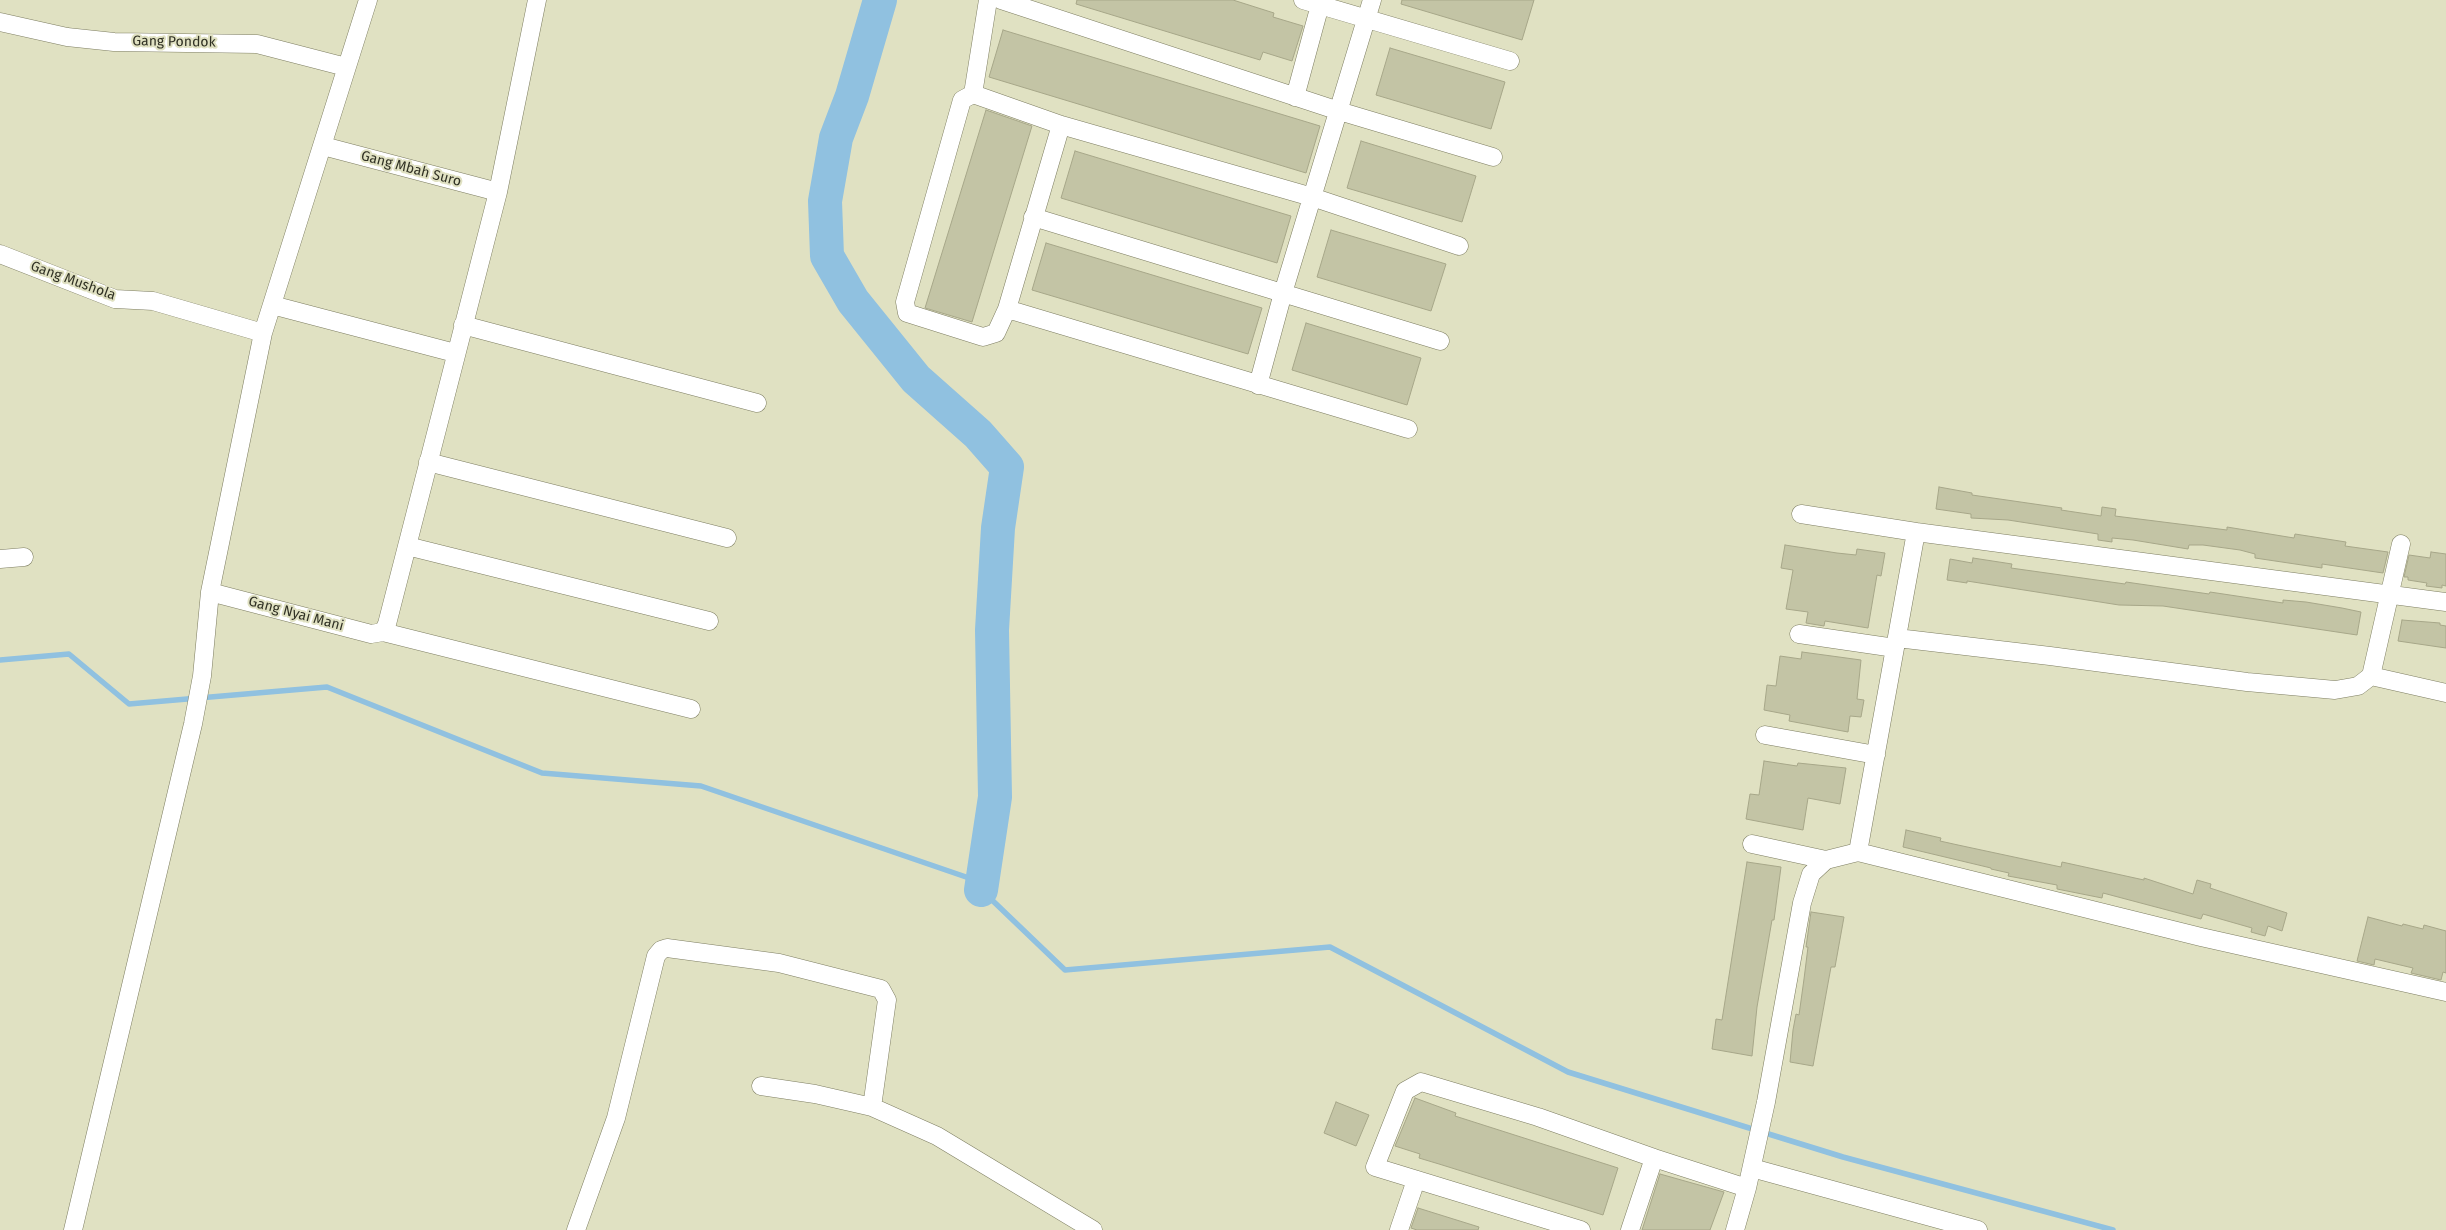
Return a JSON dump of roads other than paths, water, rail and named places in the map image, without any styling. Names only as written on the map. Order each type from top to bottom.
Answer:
[{"type":"street","points":[[73,1230],[193,724],[202,676],[210,592],[263,333],[368,0]]},
{"type":"street","points":[[382,632],[387,624],[455,353],[498,192],[538,0]]},
{"type":"street","points":[[974,94],[988,0]]},
{"type":"street","points":[[1001,0],[1339,111],[1494,158]]},
{"type":"street","points":[[1258,385],[1283,293],[1372,0]]},
{"type":"street","points":[[1296,97],[1312,3],[1510,61]]},
{"type":"street","name":"Gang Pondok","points":[[0,22],[67,37],[114,42],[257,44],[346,67]]},
{"type":"street","points":[[1061,125],[1007,309],[996,333],[983,337],[907,313],[905,308],[962,100],[974,94],[1061,125],[1312,197],[1459,246]]},
{"type":"street","name":"Gang Mbah Suro","points":[[323,146],[498,192]]},
{"type":"street","points":[[1033,217],[1440,341]]},
{"type":"street","name":"Gang Mushola","points":[[0,256],[115,299],[153,301],[263,333]]},
{"type":"street","points":[[272,305],[455,353]]},
{"type":"street","points":[[1007,309],[1408,429]]},
{"type":"street","points":[[463,325],[757,403]]},
{"type":"street","points":[[428,462],[727,538]]},
{"type":"street","points":[[1801,514],[1916,532],[2388,596],[2446,602]]},
{"type":"street","points":[[1858,852],[1916,532]]},
{"type":"street","points":[[1799,634],[2050,656],[2247,682],[2335,690],[2358,686],[2372,676],[2388,596],[2401,544]]},
{"type":"street","points":[[407,546],[709,621]]},
{"type":"street","points":[[0,560],[24,557]]},
{"type":"street","name":"Gang Nyai Mani","points":[[210,592],[371,634],[382,632],[691,709]]},
{"type":"street","points":[[2372,676],[2446,693]]},
{"type":"street","points":[[1766,735],[1876,755]]},
{"type":"street","points":[[1752,844],[1826,860],[1858,852],[2201,937],[2446,992]]},
{"type":"street","points":[[1735,1230],[1747,1188],[1766,1102],[1802,903],[1811,874],[1826,860]]},
{"type":"street","points":[[576,1230],[616,1118],[656,956],[661,950],[667,948],[779,963],[881,989],[887,1000],[872,1107]]},
{"type":"street","points":[[1581,1230],[1375,1167],[1405,1091],[1421,1082],[1538,1117],[1654,1158],[1747,1188]]},
{"type":"street","points":[[761,1086],[815,1094],[872,1107],[937,1136],[1093,1230]]},
{"type":"street","points":[[1630,1230],[1654,1158]]},
{"type":"street","points":[[1753,1160],[1978,1230]]},
{"type":"street","points":[[1398,1230],[1416,1180]]},
{"type":"waterway","points":[[880,0],[852,96],[836,138],[825,201],[827,256],[853,301],[916,379],[978,434],[1007,467],[998,528],[992,630],[995,797],[981,890]]},
{"type":"waterway","points":[[0,660],[69,654],[129,704],[327,687],[542,773],[701,786],[969,878],[1065,970],[1330,947],[1568,1072],[1843,1157],[2113,1230]]}]
